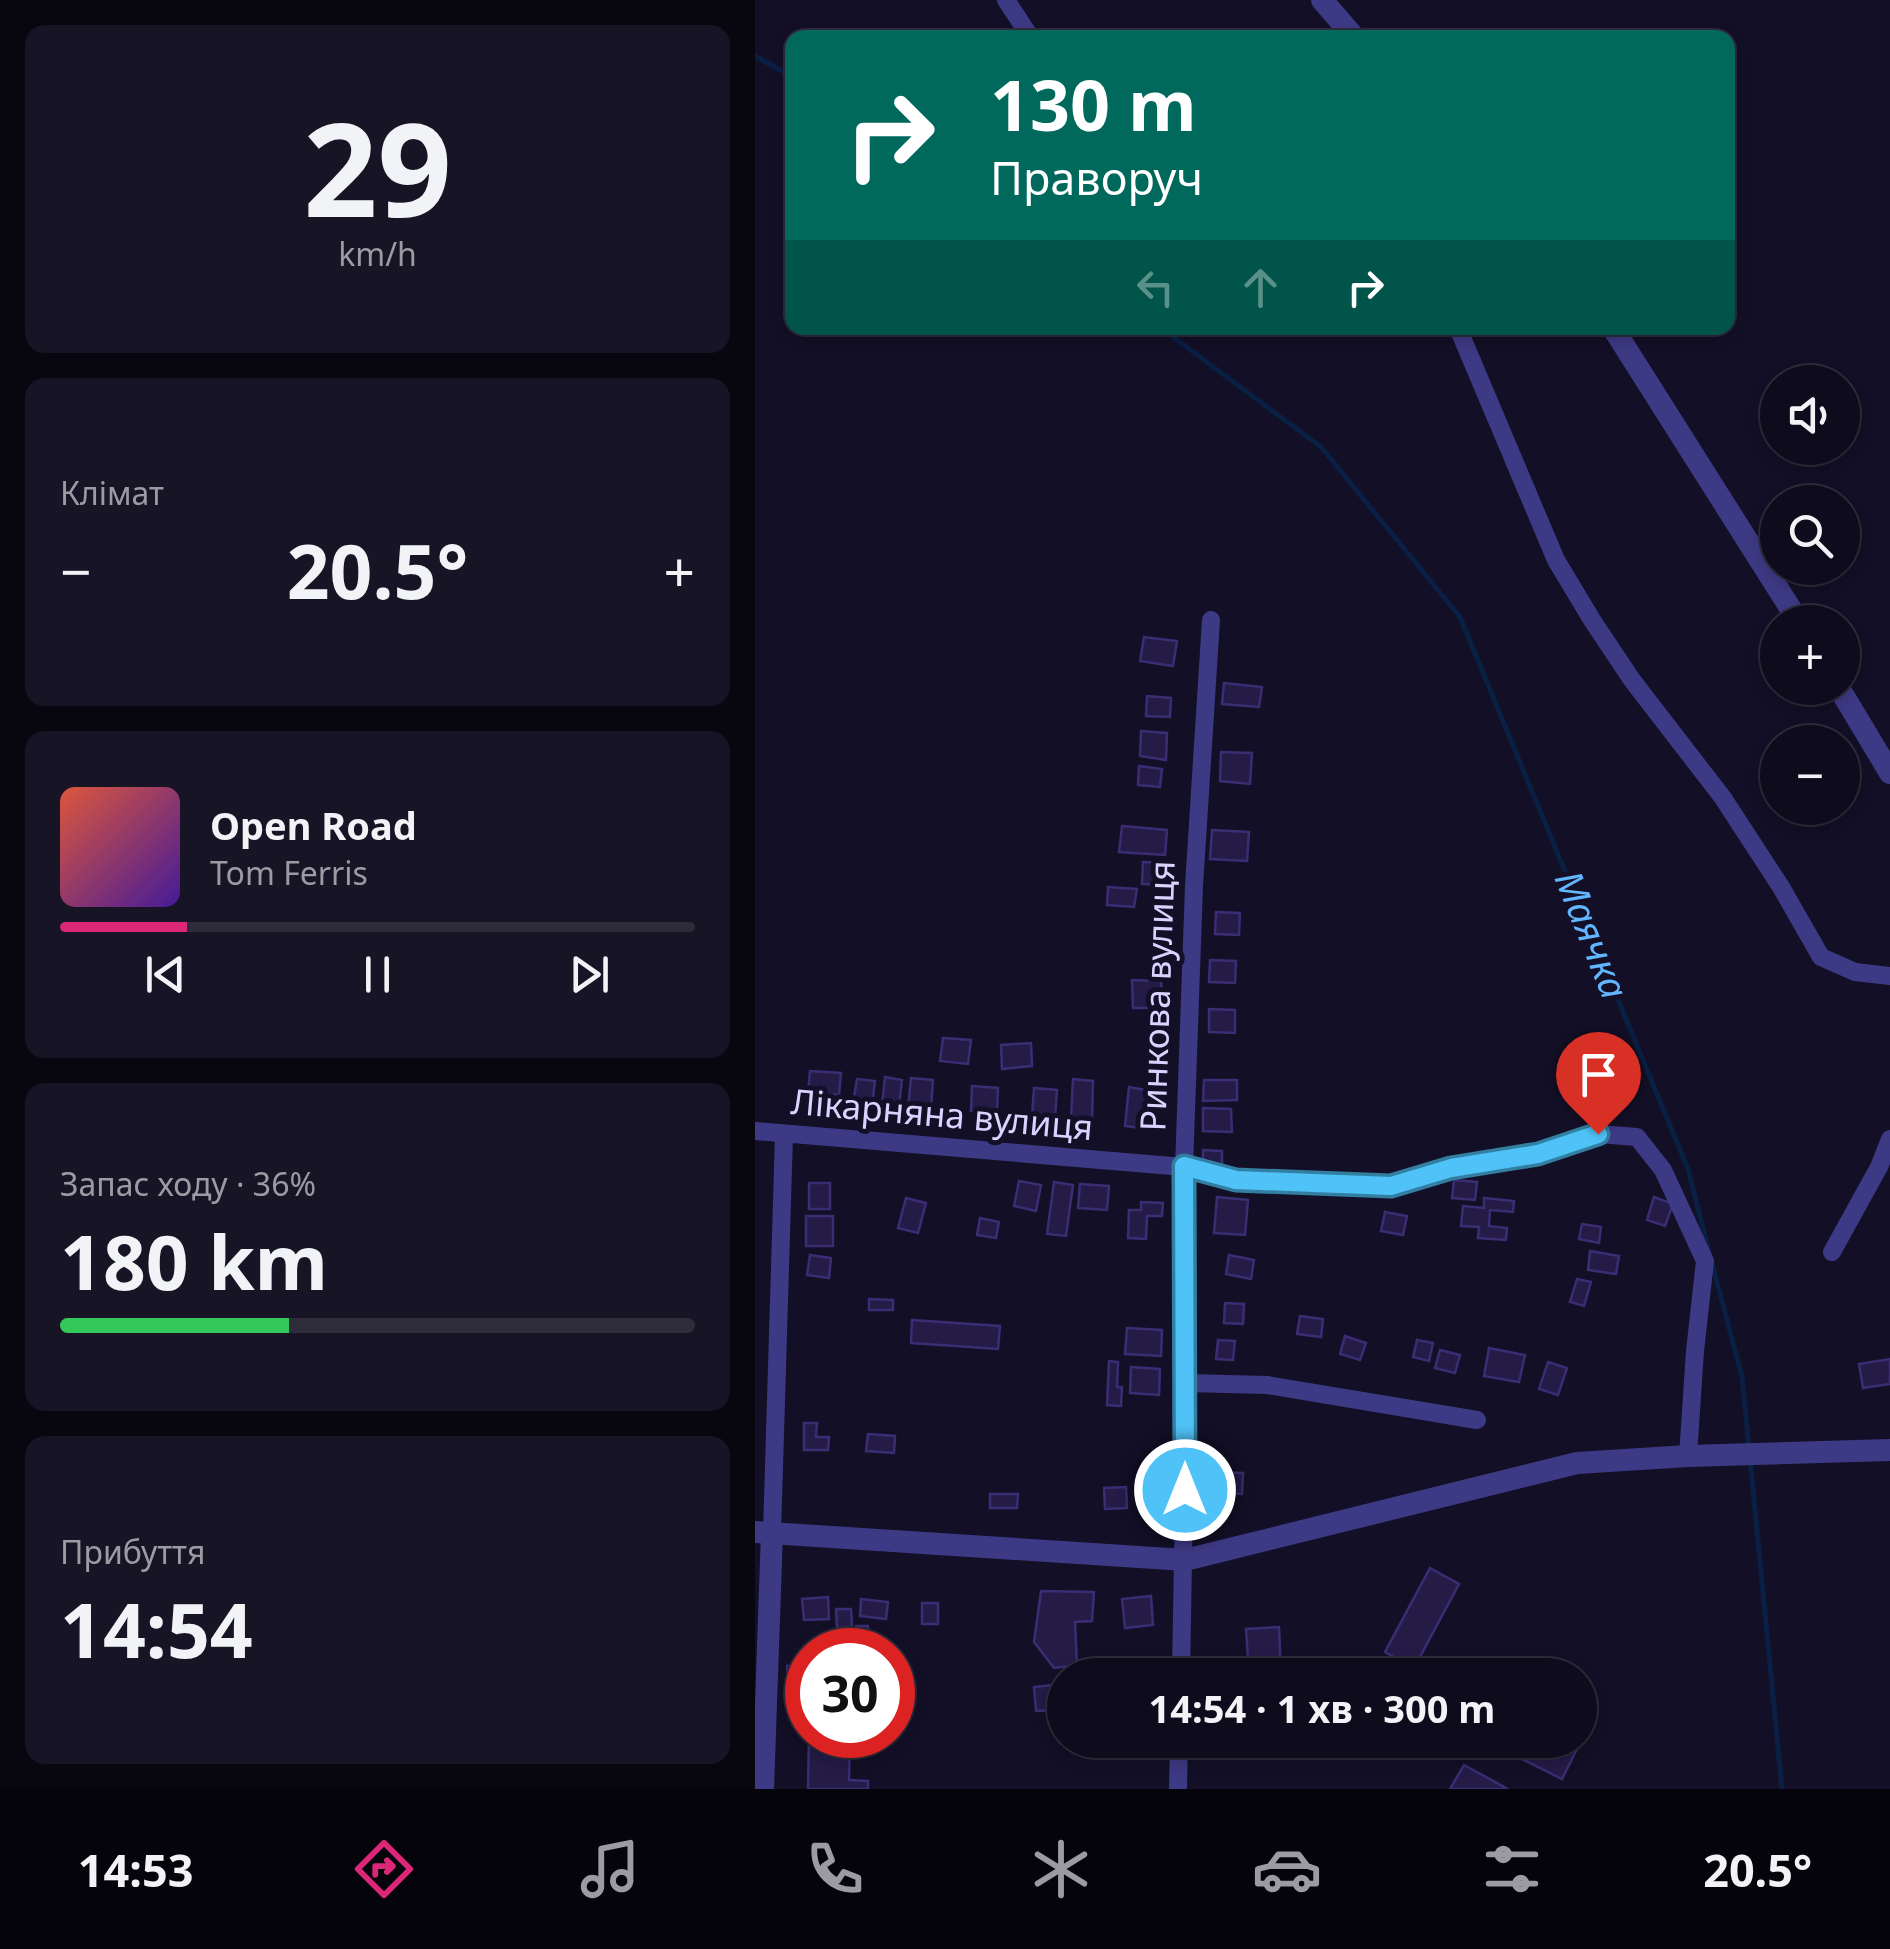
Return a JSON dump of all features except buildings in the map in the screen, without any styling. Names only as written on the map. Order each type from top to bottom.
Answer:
[{"type":"street","points":[[1006,0],[1026,30]]},
{"type":"street","points":[[1322,0],[1348,30]]},
{"type":"street","points":[[1461,335],[1557,560],[1632,680],[1723,798],[1821,957],[1855,972],[1890,976]]},
{"type":"street","points":[[1617,335],[1788,605]]},
{"type":"street","name":"Ринкова вулиця","points":[[1182,1658],[1186,1383],[1184,1166],[1194,886],[1211,620]]},
{"type":"street","points":[[1849,705],[1890,774]]},
{"type":"street","name":"Лікарняна вулиця","points":[[755,1131],[1184,1166],[1236,1180],[1391,1186],[1451,1168],[1538,1154],[1598,1134],[1637,1137],[1663,1170],[1705,1261],[1695,1351],[1697,1456]]},
{"type":"street","points":[[763,1789],[763,1533],[784,1135]]},
{"type":"street","points":[[1832,1252],[1890,1139]]},
{"type":"street","points":[[1186,1383],[1267,1385],[1477,1420]]},
{"type":"street","points":[[763,1533],[1185,1560],[1577,1463],[1890,1450]]},
{"type":"street","points":[[1178,1789],[1179,1758]]},
{"type":"waterway","name":"Маячка","points":[[755,56],[785,73]]},
{"type":"waterway","name":"Маячка","points":[[1170,335],[1321,447],[1460,617],[1688,1169],[1709,1252]]},
{"type":"waterway","name":"Маячка","points":[[1712,1263],[1742,1377],[1749,1448]]},
{"type":"waterway","name":"Маячка","points":[[1750,1458],[1782,1789]]},
{"type":"route","points":[[1185,1490],[1184,1166],[1236,1180],[1391,1186],[1451,1168],[1538,1154],[1598,1134]]}]
